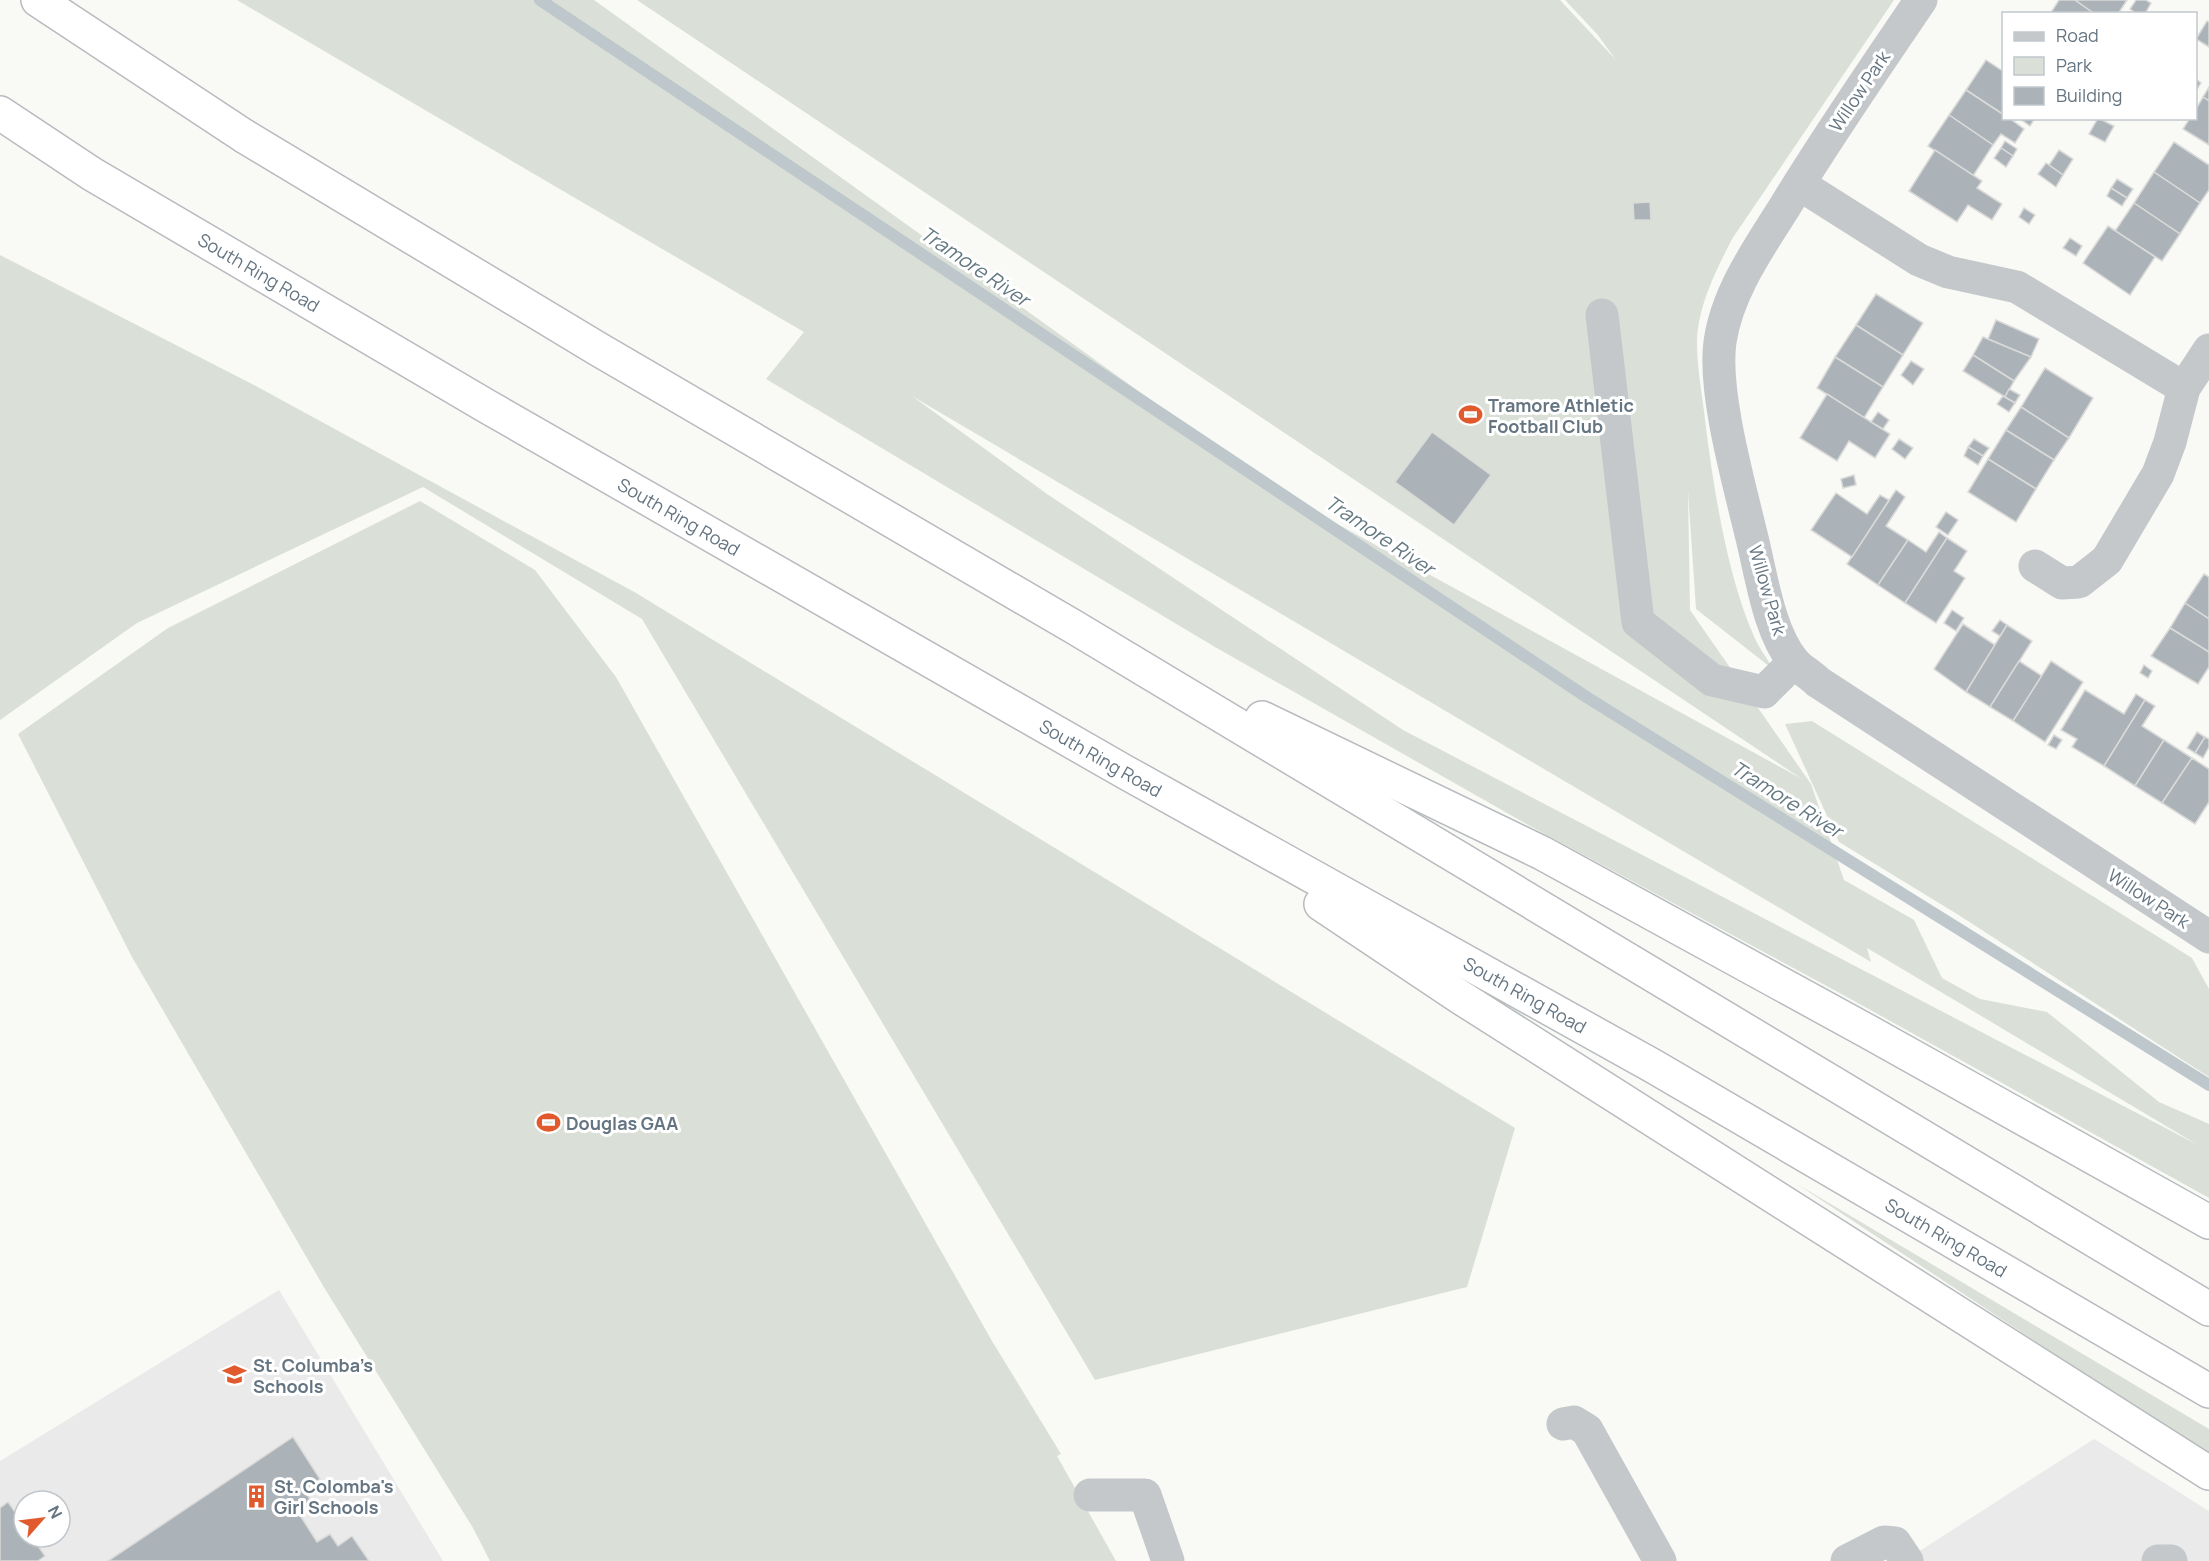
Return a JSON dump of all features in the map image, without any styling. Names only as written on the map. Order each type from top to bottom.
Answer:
[{"type":"highway","points":[[38,0],[243,136],[608,355],[1074,627],[2209,1309]]},
{"type":"highway","name":"South Ring Road","points":[[0,113],[92,174],[488,407],[1125,772],[1653,1066],[2209,1391]]},
{"type":"highway","points":[[1074,627],[1542,853],[1867,1030],[2209,1222]]},
{"type":"highway","points":[[1125,772],[1460,997],[2209,1473]]},
{"type":"street","name":"Willow Park","points":[[1921,0],[1799,184],[1742,278],[1728,311],[1720,343],[1720,381],[1736,474],[1768,603],[1779,635],[1794,662],[1818,682],[2209,937]]},
{"type":"street","points":[[1799,184],[1919,260],[1948,272],[2017,287],[2184,388]]},
{"type":"street","points":[[1602,315],[1638,622],[1712,680],[1764,692],[1794,662]]},
{"type":"street","points":[[2034,566],[2062,583],[2079,582],[2107,560],[2158,474],[2170,442],[2184,388],[2209,350]]},
{"type":"street","points":[[1563,1424],[1574,1422],[1587,1430],[1660,1561]]},
{"type":"street","points":[[1090,1495],[1145,1495],[1168,1561]]},
{"type":"street","points":[[1847,1561],[1884,1542],[1895,1543],[1907,1561]]},
{"type":"street","points":[[2158,1561],[2171,1561]]},
{"type":"shaded area","name":"St. Columba’s Schools","points":[[279,1290],[443,1561],[0,1561],[0,1461]]},
{"type":"shaded area","points":[[2094,1439],[2209,1511],[2209,1561],[1904,1561]]},
{"type":"green space","points":[[237,0],[594,0],[1279,492],[1802,779],[637,0],[1560,0],[1616,60],[1597,34],[1565,0],[1894,0],[1732,239],[1704,302],[1698,328],[1698,359],[1707,438],[1721,525],[1743,609],[1760,648],[1774,670],[1696,609],[1688,491],[1690,610],[1811,784],[1844,880],[1914,920],[1942,978],[1980,999],[2047,1012],[2159,1102],[2209,1124],[2209,1198],[1847,997],[1530,826],[1215,647],[766,379],[804,332]],"holes":[[[912,396],[1871,962],[1867,948],[2198,1145],[1403,730],[1047,494]]]},
{"type":"green space","points":[[0,255],[254,385],[636,593],[1515,1128],[1467,1287],[1095,1380],[642,619],[423,487],[137,623],[0,720]]},
{"type":"green space","name":"Douglas GAA","points":[[420,501],[535,570],[616,677],[992,1341],[1061,1454],[1057,1456],[1116,1561],[490,1561],[473,1528],[325,1289],[132,957],[18,734],[168,628]]},
{"type":"green space","points":[[1812,721],[2192,958],[2209,989],[2209,1077],[1957,914],[1839,842],[1785,724]]},
{"type":"green space","points":[[1797,1184],[2209,1429],[2209,1456]]},
{"type":"building","points":[[2059,0],[2075,0],[2092,12],[2051,12]]},
{"type":"building","points":[[2075,0],[2127,0],[2119,12],[2092,12]]},
{"type":"building","points":[[2136,0],[2146,0],[2151,3],[2146,12],[2134,12],[2130,9]]},
{"type":"building","points":[[2207,21],[2209,22],[2209,47],[2197,37]]},
{"type":"building","points":[[1986,60],[2002,71],[2002,114],[1966,90]]},
{"type":"building","points":[[2209,87],[2209,101],[2203,97]]},
{"type":"building","points":[[1966,90],[2002,114],[2002,120],[2012,120],[2024,129],[2015,143],[2001,134],[1993,145],[1949,115]]},
{"type":"building","points":[[2203,97],[2209,101],[2209,145],[2183,129],[2189,120],[2197,120],[2197,107]]},
{"type":"building","points":[[1949,115],[1993,145],[1973,176],[1928,146]]},
{"type":"building","points":[[2022,120],[2034,120],[2030,126]]},
{"type":"building","points":[[2097,120],[2114,126],[2105,142],[2089,134]]},
{"type":"building","points":[[2005,141],[2017,149],[2013,156],[2001,148]]},
{"type":"building","points":[[2174,142],[2209,165],[2209,190],[2200,203],[2154,172]]},
{"type":"building","points":[[2001,148],[2013,156],[2006,167],[1994,158]]},
{"type":"building","points":[[1935,150],[1982,181],[1977,188],[2002,204],[1992,220],[1968,205],[1957,222],[1909,191]]},
{"type":"building","points":[[2059,150],[2073,159],[2063,175],[2049,165]]},
{"type":"building","points":[[2046,163],[2063,175],[2056,187],[2038,174]]},
{"type":"building","points":[[2154,172],[2200,203],[2180,234],[2134,203]]},
{"type":"building","points":[[2117,179],[2133,189],[2127,198],[2111,188]]},
{"type":"building","points":[[2111,188],[2127,198],[2122,206],[2107,196]]},
{"type":"building","points":[[1650,202],[1651,220],[1634,220],[1633,203]]},
{"type":"building","points":[[2134,203],[2180,234],[2162,261],[2115,231]]},
{"type":"building","points":[[2024,208],[2035,215],[2029,224],[2019,217]]},
{"type":"building","points":[[2108,226],[2155,257],[2130,295],[2083,263]]},
{"type":"building","points":[[2070,238],[2082,246],[2076,256],[2063,248]]},
{"type":"building","points":[[1876,294],[1923,323],[1903,355],[1856,325]]},
{"type":"building","points":[[1996,320],[2039,339],[2031,357],[1988,339]]},
{"type":"building","points":[[1856,325],[1903,355],[1883,387],[1835,357]]},
{"type":"building","points":[[1983,337],[2031,357],[2014,381],[1973,355]]},
{"type":"building","points":[[1973,355],[2014,381],[2005,397],[1963,371]]},
{"type":"building","points":[[1835,357],[1883,387],[1864,418],[1817,388]]},
{"type":"building","points":[[1911,361],[1924,369],[1913,385],[1901,375]]},
{"type":"building","points":[[2045,368],[2093,398],[2069,438],[2021,407]]},
{"type":"building","points":[[2009,389],[2020,395],[2015,403],[2005,397]]},
{"type":"building","points":[[1827,394],[1890,434],[1875,458],[1849,441],[1837,461],[1800,438]]},
{"type":"building","points":[[2003,396],[2015,403],[2009,412],[1997,404]]},
{"type":"building","points":[[2021,407],[2069,438],[2054,460],[2006,430]]},
{"type":"building","points":[[1878,412],[1889,420],[1883,429],[1871,422]]},
{"type":"building","points":[[2006,430],[2054,460],[2036,489],[1988,459]]},
{"type":"building","points":[[1432,432],[1491,475],[1454,525],[1395,482]]},
{"type":"building","points":[[1899,439],[1913,448],[1905,459],[1892,449]]},
{"type":"building","points":[[1974,439],[1989,448],[1983,456],[1968,447]]},
{"type":"building","points":[[1968,447],[1983,456],[1978,465],[1964,456]]},
{"type":"building","points":[[1988,459],[2036,489],[2016,522],[1968,492]]},
{"type":"building","points":[[1854,475],[1856,485],[1843,488],[1841,479]]},
{"type":"building","points":[[1896,490],[1905,497],[1886,526],[1908,540],[1878,585],[1847,564]]},
{"type":"building","points":[[1836,493],[1867,514],[1880,495],[1889,500],[1852,557],[1811,530]]},
{"type":"building","points":[[1946,512],[1958,520],[1948,535],[1936,527]]},
{"type":"building","points":[[1939,532],[1947,538],[1905,603],[1878,585],[1908,540],[1926,552]]},
{"type":"building","points":[[1947,538],[1967,551],[1954,571],[1965,578],[1936,623],[1905,603]]},
{"type":"building","points":[[2204,574],[2209,577],[2209,619],[2185,603]]},
{"type":"building","points":[[2185,603],[2209,619],[2209,652],[2170,628]]},
{"type":"building","points":[[1952,610],[1964,618],[1956,631],[1944,623]]},
{"type":"building","points":[[2000,620],[2007,625],[2000,636],[1992,631]]},
{"type":"building","points":[[1963,624],[1995,645],[1966,692],[1934,669]]},
{"type":"building","points":[[2007,625],[2032,641],[1990,707],[1966,692]]},
{"type":"building","points":[[2170,628],[2209,652],[2209,667],[2198,684],[2151,656]]},
{"type":"building","points":[[2019,661],[2042,676],[2013,721],[1990,707]]},
{"type":"building","points":[[2051,661],[2083,682],[2045,742],[2013,721]]},
{"type":"building","points":[[2144,665],[2152,671],[2148,678],[2140,673]]},
{"type":"building","points":[[2085,690],[2124,714],[2136,694],[2145,700],[2104,766],[2072,747],[2077,739],[2061,730]]},
{"type":"building","points":[[2145,700],[2155,706],[2142,726],[2164,740],[2135,786],[2104,766]]},
{"type":"building","points":[[2197,732],[2205,737],[2195,753],[2187,748]]},
{"type":"building","points":[[2054,735],[2062,740],[2056,749],[2048,745]]},
{"type":"building","points":[[2205,737],[2209,739],[2209,747],[2203,758],[2195,753]]},
{"type":"building","points":[[2164,740],[2192,758],[2162,803],[2135,786]]},
{"type":"building","points":[[2192,758],[2209,769],[2209,802],[2195,824],[2162,803]]},
{"type":"building","name":"St. Colomba's Girl Schools","points":[[293,1437],[320,1479],[304,1490],[312,1502],[298,1512],[317,1542],[330,1534],[338,1546],[352,1536],[369,1561],[108,1561]]},
{"type":"building","points":[[8,1502],[12,1508],[12,1549],[40,1549],[45,1556],[38,1561],[0,1561],[0,1508]]},
{"type":"waterway","name":"Tramore River","points":[[540,0],[1588,698],[2209,1085]]},
{"type":"place","name":"Tramore Athletic Football Club","points":[[1470,415]]},
{"type":"place","name":"Douglas GAA","points":[[548,1123]]},
{"type":"place","name":"St. Columba’s Schools","points":[[235,1375]]},
{"type":"place","name":"St. Colomba's Girl Schools","points":[[256,1496]]}]
